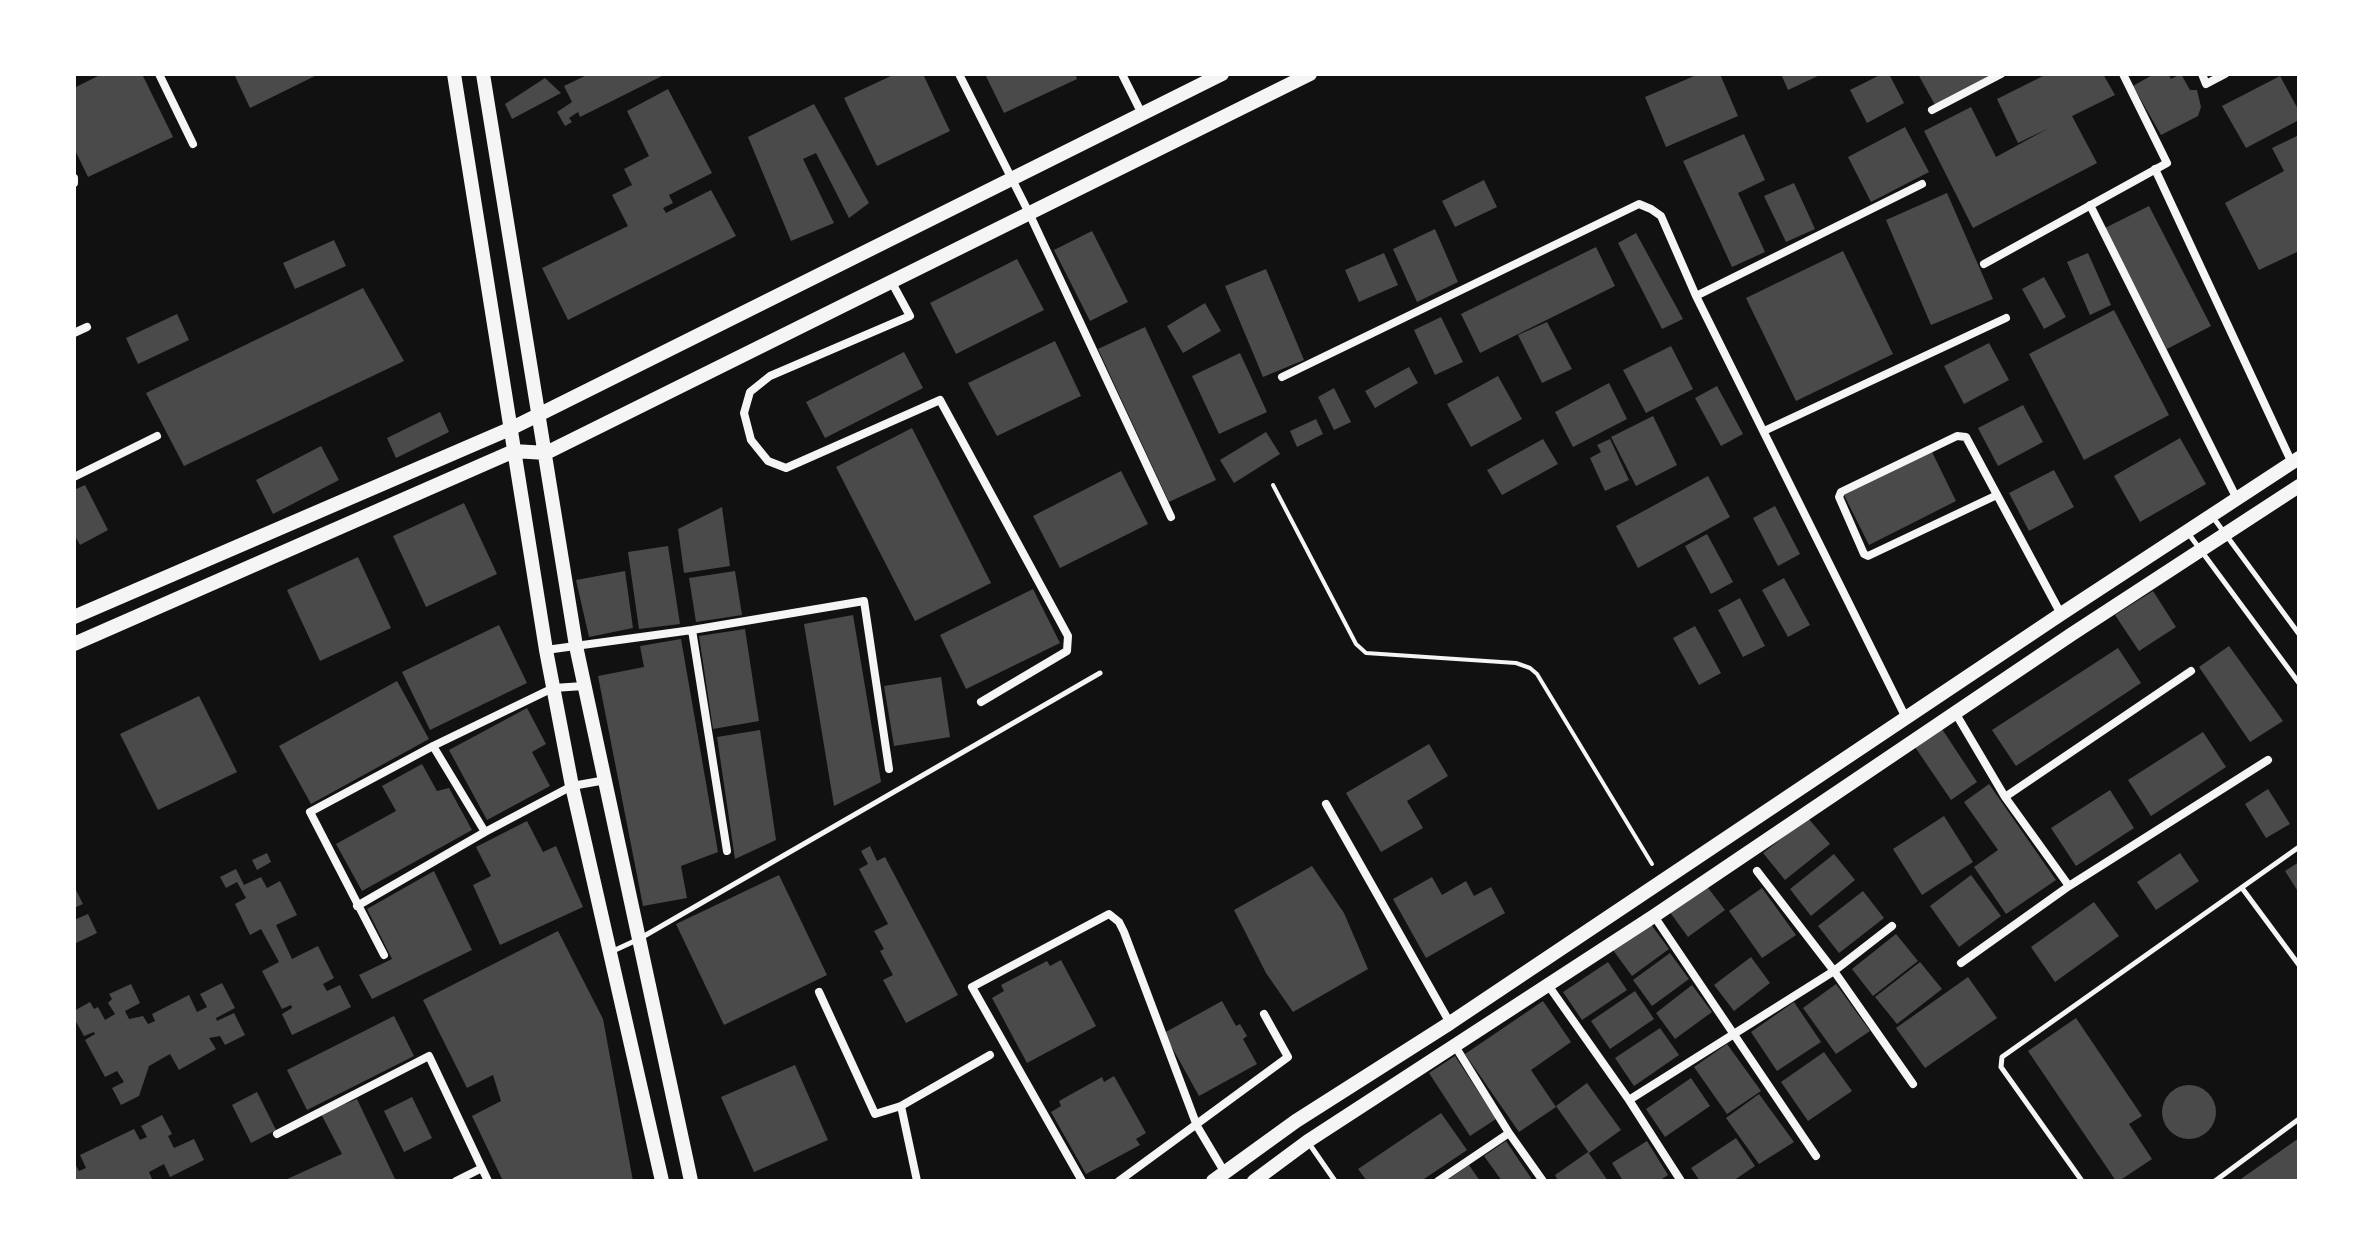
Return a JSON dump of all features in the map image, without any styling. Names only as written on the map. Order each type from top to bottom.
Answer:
[{"type":"street","points":[[159,74],[193,144]]},
{"type":"street","points":[[454,74],[553,688],[572,786],[662,1181]]},
{"type":"street","points":[[483,74],[576,646],[691,1181]]},
{"type":"street","points":[[959,74],[1029,213],[1171,517]]},
{"type":"street","points":[[1122,74],[1142,114]]},
{"type":"street","points":[[74,617],[512,428],[1222,74]]},
{"type":"street","points":[[74,644],[514,451],[546,453],[1310,74]]},
{"type":"street","points":[[1932,110],[2001,74]]},
{"type":"street","points":[[1984,264],[2168,161],[2123,74]]},
{"type":"street","points":[[2202,74],[2206,84],[2225,74]]},
{"type":"street","points":[[1082,1181],[972,987],[1109,914],[1119,922],[1124,932],[1219,1177],[1296,1121],[1450,1023],[2061,614],[2296,461],[2155,169]]},
{"type":"street","points":[[1696,296],[1922,184]]},
{"type":"street","points":[[1282,377],[1639,204],[1661,216],[1696,296],[1906,718]]},
{"type":"street","points":[[2090,205],[2237,499]]},
{"type":"street","points":[[891,281],[910,316],[770,376],[750,392],[744,413],[751,440],[768,461],[786,468],[940,400],[1068,636],[1067,651],[981,702]]},
{"type":"street","points":[[1764,431],[2006,318]]},
{"type":"street","points":[[74,333],[87,327]]},
{"type":"street","points":[[1997,495],[1868,556],[1864,554],[1839,497],[1841,492],[1961,435],[1966,437],[2061,614]]},
{"type":"street","points":[[74,477],[157,436]]},
{"type":"street","points":[[1254,1181],[1308,1141],[1654,916],[2072,634],[2299,486]]},
{"type":"street","points":[[546,650],[692,630],[864,601],[889,769]]},
{"type":"street","points":[[692,630],[727,851]]},
{"type":"street","points":[[2005,797],[2191,671]]},
{"type":"street","points":[[384,955],[310,812],[433,746],[553,688],[584,686]]},
{"type":"street","points":[[1956,714],[2005,797],[2069,886]]},
{"type":"street","points":[[433,746],[485,832]]},
{"type":"street","points":[[1961,963],[2069,886],[2268,760]]},
{"type":"street","points":[[357,906],[572,786],[606,780]]},
{"type":"street","points":[[1326,804],[1450,1023]]},
{"type":"street","points":[[1757,871],[1834,971],[1913,1084]]},
{"type":"street","points":[[1654,916],[1816,1156]]},
{"type":"street","points":[[1629,1100],[1834,971],[1892,926]]},
{"type":"street","points":[[1547,984],[1629,1100],[1681,1181]]},
{"type":"street","points":[[819,992],[875,1114],[901,1106],[990,1055]]},
{"type":"street","points":[[1119,1181],[1288,1057],[1264,1014]]},
{"type":"street","points":[[1455,1046],[1543,1181]]},
{"type":"street","points":[[277,1134],[429,1056],[488,1181]]},
{"type":"street","points":[[901,1106],[917,1181]]},
{"type":"street","points":[[1438,1181],[1509,1133]]},
{"type":"street","points":[[456,1181],[482,1168]]},
{"type":"lane","points":[[2211,515],[2299,634]]},
{"type":"lane","points":[[2187,532],[2299,683]]},
{"type":"lane","points":[[612,952],[1100,673]]},
{"type":"lane","points":[[2082,1181],[2001,1067],[2002,1057],[2299,847]]},
{"type":"lane","points":[[2242,888],[2299,965]]},
{"type":"lane","points":[[2215,1181],[2299,1119]]},
{"type":"lane","points":[[1308,1141],[1335,1181]]},
{"type":"path","points":[[1273,485],[1349,635],[1366,653],[1516,663],[1537,674],[1662,880]]},
{"type":"building","points":[[102,74],[142,74],[173,137],[88,177],[74,148],[74,88]]},
{"type":"building","points":[[234,74],[319,74],[250,108]]},
{"type":"building","points":[[589,74],[666,74],[580,117],[578,112],[569,118],[572,122],[565,126],[557,112],[572,102],[564,86]]},
{"type":"building","points":[[895,74],[923,74],[950,131],[877,166],[844,98]]},
{"type":"building","points":[[985,74],[1075,74],[1077,79],[1004,113]]},
{"type":"building","points":[[1699,74],[1720,74],[1738,116],[1666,147],[1645,97]]},
{"type":"building","points":[[1781,74],[1822,74],[1788,90]]},
{"type":"building","points":[[1882,74],[1889,74],[1904,103],[1867,123],[1850,90]]},
{"type":"building","points":[[1918,74],[1993,74],[1935,105]]},
{"type":"building","points":[[2047,74],[2103,74],[2115,95],[2072,116],[2097,163],[1973,228],[1924,131],[1971,107],[1996,157],[2049,128],[2018,143],[1997,99]]},
{"type":"building","points":[[2154,74],[2168,74],[2171,79],[2181,74],[2190,90],[2197,90],[2201,107],[2198,116],[2161,135],[2133,86]]},
{"type":"building","points":[[2280,76],[2299,111],[2299,120],[2246,148],[2222,106]]},
{"type":"building","points":[[545,78],[561,93],[512,119],[505,104]]},
{"type":"building","points":[[668,89],[712,173],[669,195],[673,203],[663,208],[666,213],[711,190],[736,236],[568,320],[542,268],[628,226],[612,195],[632,185],[624,169],[649,156],[627,111]]},
{"type":"building","points":[[814,104],[869,203],[849,218],[816,153],[803,159],[834,223],[791,241],[748,137]]},
{"type":"building","points":[[1905,127],[1929,172],[1871,202],[1848,157]]},
{"type":"building","points":[[1744,134],[1765,180],[1738,193],[1765,252],[1732,267],[1683,161]]},
{"type":"building","points":[[2299,135],[2299,251],[2259,270],[2225,203],[2284,171],[2272,148]]},
{"type":"building","points":[[1484,180],[1497,207],[1455,227],[1442,201]]},
{"type":"building","points":[[1794,183],[1815,229],[1786,242],[1764,196]]},
{"type":"building","points":[[1947,193],[1993,299],[1931,325],[1886,220]]},
{"type":"building","points":[[2149,206],[2211,326],[2167,349],[2105,228]]},
{"type":"building","points":[[1435,229],[1458,282],[1417,302],[1393,249]]},
{"type":"building","points":[[1092,231],[1128,302],[1090,321],[1054,250]]},
{"type":"building","points":[[1636,233],[1683,319],[1662,329],[1618,243]]},
{"type":"building","points":[[334,240],[346,266],[295,289],[283,263]]},
{"type":"building","points":[[1596,247],[1615,286],[1480,353],[1461,314]]},
{"type":"building","points":[[1843,251],[1893,354],[1796,401],[1746,298]]},
{"type":"building","points":[[1384,253],[1398,285],[1359,302],[1345,270]]},
{"type":"building","points":[[2088,253],[2111,305],[2090,315],[2067,262]]},
{"type":"building","points":[[1017,259],[1044,310],[956,354],[930,303]]},
{"type":"building","points":[[1266,269],[1304,360],[1263,377],[1225,286]]},
{"type":"building","points":[[2044,277],[2066,317],[2044,329],[2022,289]]},
{"type":"building","points":[[363,288],[404,361],[184,466],[146,393]]},
{"type":"building","points":[[1205,303],[1221,331],[1183,353],[1167,326]]},
{"type":"building","points":[[2114,310],[2169,415],[2084,460],[2029,354]]},
{"type":"building","points":[[177,314],[189,340],[138,364],[126,338]]},
{"type":"building","points":[[1441,317],[1463,362],[1435,375],[1414,330]]},
{"type":"building","points":[[1547,322],[1572,369],[1542,383],[1518,335]]},
{"type":"building","points":[[1145,327],[1216,480],[1169,502],[1098,349]]},
{"type":"building","points":[[1055,341],[1081,396],[997,436],[968,383]]},
{"type":"building","points":[[1989,343],[2009,380],[1964,404],[1944,366]]},
{"type":"building","points":[[1671,346],[1693,389],[1646,413],[1623,370]]},
{"type":"building","points":[[904,352],[923,388],[825,438],[806,402]]},
{"type":"building","points":[[1240,353],[1267,412],[1219,434],[1192,376]]},
{"type":"building","points":[[1409,367],[1418,383],[1375,408],[1365,391]]},
{"type":"building","points":[[1498,376],[1522,419],[1471,447],[1447,404]]},
{"type":"building","points":[[1609,383],[1627,419],[1573,447],[1555,412]]},
{"type":"building","points":[[1717,386],[1743,434],[1721,446],[1695,398]]},
{"type":"building","points":[[1334,388],[1351,422],[1334,430],[1318,397]]},
{"type":"building","points":[[2023,405],[2043,442],[1998,466],[1978,428]]},
{"type":"building","points":[[440,412],[449,432],[396,458],[387,438]]},
{"type":"building","points":[[1653,416],[1677,465],[1636,486],[1611,437]]},
{"type":"building","points":[[1316,419],[1323,434],[1297,447],[1290,431]]},
{"type":"building","points":[[912,428],[991,583],[915,621],[836,467]]},
{"type":"building","points":[[1266,432],[1280,454],[1234,483],[1220,460]]},
{"type":"building","points":[[2180,438],[2206,484],[2140,522],[2114,476]]},
{"type":"building","points":[[1543,439],[1558,464],[1502,495],[1487,470]]},
{"type":"building","points":[[1610,439],[1629,480],[1605,491],[1590,458],[1601,452],[1597,445]]},
{"type":"building","points":[[321,446],[339,480],[273,514],[256,480]]},
{"type":"building","points":[[1932,452],[1956,501],[1869,545],[1844,495]]},
{"type":"building","points":[[2054,470],[2074,507],[2029,531],[2009,493]]},
{"type":"building","points":[[1121,471],[1148,524],[1060,568],[1033,516]]},
{"type":"building","points":[[1708,476],[1730,517],[1638,568],[1616,526]]},
{"type":"building","points":[[85,485],[108,530],[80,545],[74,534],[74,490]]},
{"type":"building","points":[[464,503],[497,574],[426,607],[393,536]]},
{"type":"building","points":[[1775,506],[1800,554],[1778,566],[1753,518]]},
{"type":"building","points":[[722,507],[730,566],[684,573],[678,529]]},
{"type":"building","points":[[1707,534],[1733,582],[1711,594],[1685,546]]},
{"type":"building","points":[[668,546],[680,624],[639,629],[628,552]]},
{"type":"building","points":[[358,557],[391,628],[320,661],[287,590]]},
{"type":"building","points":[[625,571],[633,628],[589,637],[576,580]]},
{"type":"building","points":[[735,571],[742,615],[696,622],[689,578]]},
{"type":"building","points":[[1784,578],[1810,625],[1788,637],[1762,590]]},
{"type":"building","points":[[1033,589],[1060,643],[966,689],[940,635]]},
{"type":"building","points":[[2153,591],[2176,627],[2139,651],[2115,615]]},
{"type":"building","points":[[1740,598],[1765,646],[1743,657],[1718,610]]},
{"type":"building","points":[[853,615],[881,782],[834,806],[804,624]]},
{"type":"building","points":[[499,625],[527,683],[430,730],[402,672]]},
{"type":"building","points":[[1695,626],[1721,673],[1699,685],[1673,638]]},
{"type":"building","points":[[745,629],[759,721],[713,729],[699,636]]},
{"type":"building","points":[[681,639],[718,852],[681,866],[687,898],[643,906],[598,676],[644,667],[640,646]]},
{"type":"building","points":[[2229,646],[2283,721],[2250,742],[2199,667]]},
{"type":"building","points":[[2118,648],[2141,683],[2016,766],[1992,730]]},
{"type":"building","points":[[941,677],[950,737],[894,746],[884,686]]},
{"type":"building","points":[[397,681],[429,739],[311,804],[279,746]]},
{"type":"building","points":[[199,696],[237,772],[158,810],[120,734]]},
{"type":"building","points":[[527,708],[546,744],[532,752],[550,786],[487,820],[449,750]]},
{"type":"building","points":[[1942,729],[1977,782],[1951,800],[1915,747]]},
{"type":"building","points":[[760,730],[776,840],[735,859],[717,737]]},
{"type":"building","points":[[2203,732],[2226,767],[2151,816],[2128,780]]},
{"type":"building","points":[[1429,744],[1448,776],[1407,801],[1423,828],[1381,852],[1346,793]]},
{"type":"building","points":[[422,764],[437,791],[449,788],[472,830],[362,891],[336,844],[396,811],[382,786]]},
{"type":"building","points":[[1989,784],[2056,880],[2006,914],[1974,867],[1998,850],[1964,802]]},
{"type":"building","points":[[2268,789],[2290,824],[2266,838],[2245,804]]},
{"type":"building","points":[[2110,790],[2134,828],[2076,866],[2051,828]]},
{"type":"building","points":[[1944,816],[1973,862],[1922,895],[1893,849]]},
{"type":"building","points":[[1808,818],[1830,844],[1785,880],[1763,853]]},
{"type":"building","points":[[527,821],[543,852],[556,846],[583,907],[500,945],[473,885],[491,876],[476,847]]},
{"type":"building","points":[[870,846],[877,861],[885,857],[958,995],[906,1023],[883,980],[893,975],[880,951],[884,949],[874,931],[888,924],[859,869],[868,864],[861,851]]},
{"type":"building","points":[[267,853],[271,862],[257,870],[252,860]]},
{"type":"building","points":[[2180,853],[2199,881],[2156,910],[2137,882]]},
{"type":"building","points":[[1834,854],[1855,880],[1811,916],[1790,889]]},
{"type":"building","points":[[2299,862],[2299,893],[2285,871]]},
{"type":"building","points":[[1312,866],[1344,913],[1368,969],[1293,1012],[1266,973],[1234,910]]},
{"type":"building","points":[[236,869],[244,885],[261,877],[267,888],[280,881],[297,915],[276,925],[292,959],[318,946],[334,978],[323,984],[327,991],[340,985],[351,1007],[292,1035],[282,1014],[292,1008],[291,1005],[282,1009],[262,971],[279,962],[261,929],[250,935],[235,904],[246,898],[237,882],[226,888],[220,877]]},
{"type":"building","points":[[434,871],[472,950],[372,999],[359,975],[392,959],[367,909]]},
{"type":"building","points":[[779,875],[827,975],[724,1025],[676,924]]},
{"type":"building","points":[[1971,875],[2001,916],[1959,947],[1930,906]]},
{"type":"building","points":[[1432,877],[1442,895],[1466,881],[1474,896],[1491,887],[1505,913],[1426,958],[1393,899]]},
{"type":"building","points":[[1705,884],[1725,910],[1688,937],[1669,911]]},
{"type":"building","points":[[74,886],[83,904],[74,908]]},
{"type":"building","points":[[1762,888],[1796,935],[1762,958],[1729,911]]},
{"type":"building","points":[[1863,891],[1884,918],[1839,953],[1818,926]]},
{"type":"building","points":[[2094,902],[2119,936],[2055,982],[2031,947]]},
{"type":"building","points":[[88,914],[97,933],[74,944],[74,920]]},
{"type":"building","points":[[1650,923],[1669,949],[1632,976],[1613,950]]},
{"type":"building","points":[[558,931],[603,1019],[633,1181],[503,1181],[472,1116],[501,1101],[493,1075],[467,1088],[423,1000]]},
{"type":"building","points":[[1896,934],[1918,961],[1873,996],[1852,969]]},
{"type":"building","points":[[1670,953],[1689,979],[1652,1006],[1633,980]]},
{"type":"building","points":[[1751,957],[1770,983],[1734,1011],[1714,985]]},
{"type":"building","points":[[1061,960],[1096,1026],[1027,1063],[992,998],[1004,991],[1001,985],[1047,961],[1050,966]]},
{"type":"building","points":[[1608,962],[1627,990],[1582,1020],[1563,992]]},
{"type":"building","points":[[1920,962],[1942,989],[1897,1024],[1875,997]]},
{"type":"building","points":[[1968,977],[1997,1018],[1925,1068],[1896,1028]]},
{"type":"building","points":[[222,983],[235,1008],[216,1018],[217,1021],[234,1013],[245,1035],[225,1045],[220,1036],[209,1038],[216,1049],[179,1070],[170,1054],[149,1066],[139,1096],[121,1105],[112,1088],[124,1082],[117,1071],[105,1077],[85,1040],[95,1034],[84,1036],[74,1018],[74,1011],[90,1002],[94,1009],[98,1007],[105,1020],[115,1014],[108,1003],[112,999],[109,994],[131,984],[140,1003],[125,1011],[129,1019],[143,1016],[148,1024],[155,1021],[152,1014],[189,995],[197,1012],[207,1007],[200,994]]},
{"type":"building","points":[[1836,984],[1870,1031],[1836,1054],[1803,1008]]},
{"type":"building","points":[[1692,985],[1712,1012],[1675,1039],[1656,1013]]},
{"type":"building","points":[[1635,991],[1654,1019],[1610,1049],[1591,1021]]},
{"type":"building","points":[[1222,1001],[1236,1026],[1240,1024],[1247,1036],[1243,1039],[1257,1064],[1199,1096],[1164,1033]]},
{"type":"building","points":[[1543,1001],[1571,1042],[1531,1070],[1556,1107],[1519,1132],[1465,1054]]},
{"type":"building","points":[[1794,1002],[1821,1042],[1777,1071],[1751,1032]]},
{"type":"building","points":[[394,1016],[414,1056],[307,1110],[287,1070]]},
{"type":"building","points":[[2076,1018],[2142,1116],[2129,1124],[2152,1159],[2119,1181],[2116,1181],[2028,1051]]},
{"type":"building","points":[[1660,1028],[1679,1055],[1634,1086],[1615,1058]]},
{"type":"building","points":[[1727,1044],[1761,1091],[1727,1114],[1694,1067]]},
{"type":"building","points":[[1824,1052],[1852,1091],[1808,1121],[1781,1082]]},
{"type":"building","points":[[1455,1056],[1496,1119],[1470,1136],[1429,1073]]},
{"type":"building","points":[[795,1065],[828,1140],[754,1172],[721,1097]]},
{"type":"building","points":[[1114,1076],[1146,1133],[1136,1139],[1140,1145],[1086,1174],[1051,1112],[1061,1106],[1059,1101],[1102,1077],[1104,1082]]},
{"type":"building","points":[[1691,1078],[1710,1106],[1665,1137],[1646,1109]]},
{"type":"building","points":[[1587,1083],[1621,1130],[1589,1153],[1556,1106]]},
{"type":"building","points":[[2189,1085],[2208,1093],[2216,1112],[2208,1131],[2189,1139],[2170,1131],[2162,1112],[2170,1093]]},
{"type":"building","points":[[257,1092],[276,1130],[251,1143],[232,1105]]},
{"type":"building","points":[[1759,1094],[1794,1142],[1759,1164],[1726,1118]]},
{"type":"building","points":[[412,1097],[432,1138],[404,1152],[384,1111]]},
{"type":"building","points":[[357,1099],[396,1181],[283,1181],[342,1154],[321,1114]]},
{"type":"building","points":[[1441,1113],[1467,1150],[1421,1181],[1367,1181],[1358,1169]]},
{"type":"building","points":[[162,1115],[172,1134],[168,1136],[174,1148],[194,1139],[204,1160],[170,1177],[164,1164],[149,1172],[153,1181],[74,1181],[74,1162],[79,1171],[86,1168],[80,1155],[134,1129],[140,1140],[147,1137],[141,1126]]},
{"type":"building","points":[[1736,1138],[1755,1166],[1733,1181],[1700,1181],[1691,1168]]},
{"type":"building","points":[[2299,1138],[2299,1181],[2238,1181]]},
{"type":"building","points":[[1506,1141],[1533,1181],[1502,1181],[1484,1156]]},
{"type":"building","points":[[1647,1141],[1668,1175],[1659,1181],[1623,1181],[1612,1163]]},
{"type":"building","points":[[1588,1152],[1608,1181],[1558,1181],[1555,1175]]},
{"type":"building","points":[[1469,1165],[1480,1181],[1446,1181]]}]
